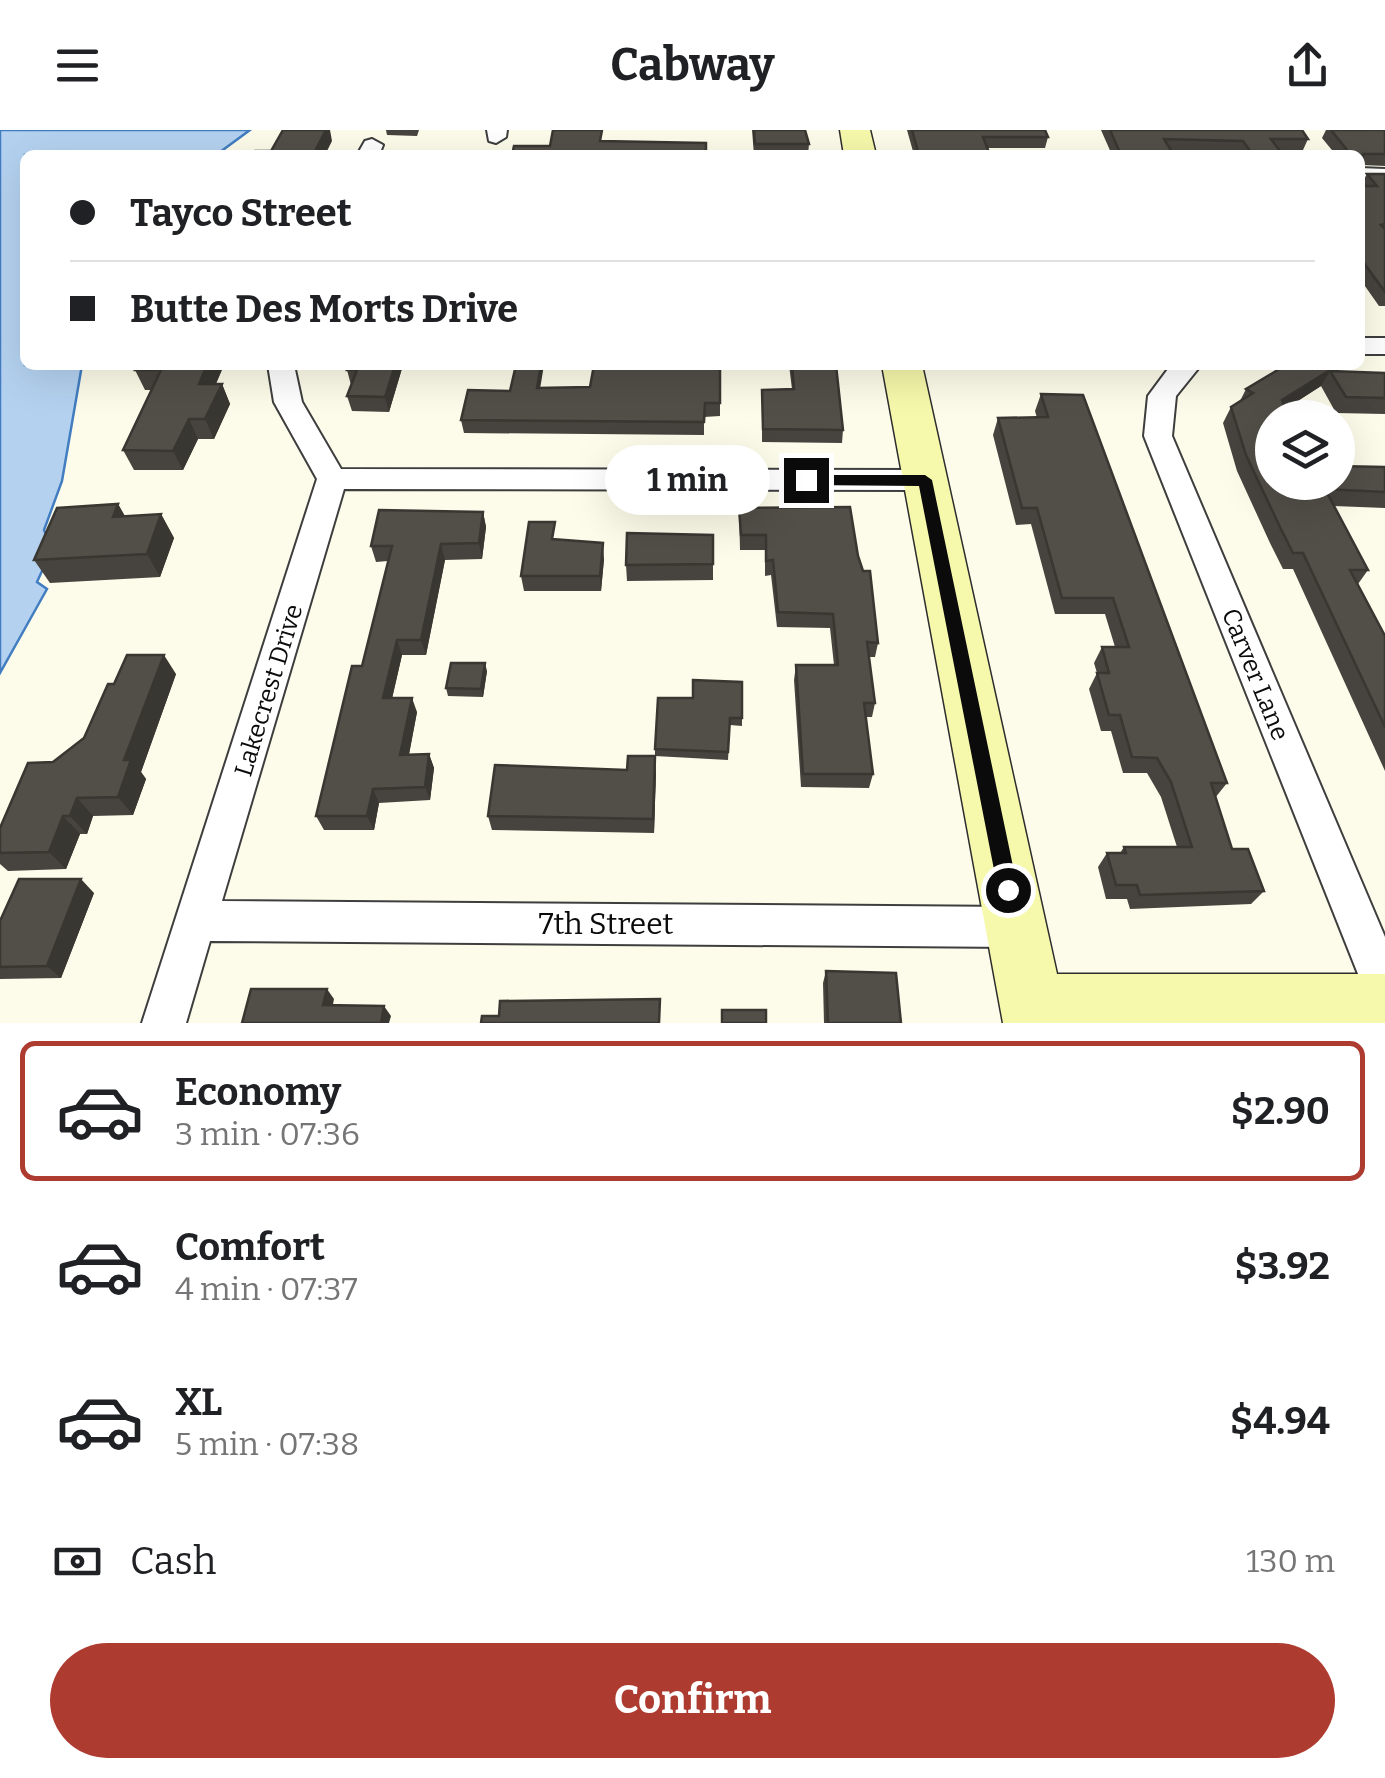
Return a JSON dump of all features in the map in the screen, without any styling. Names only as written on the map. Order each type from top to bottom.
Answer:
[{"type":"street","points":[[282,370],[288,402],[332,479],[925,480]]},
{"type":"street","points":[[903,370],[1033,1015],[1385,1006]]},
{"type":"street","name":"Carver Lane","points":[[1183,370],[1161,394],[1156,414],[1158,436],[1385,988]]},
{"type":"street","name":"Lakecrest Drive","points":[[164,1023],[332,479]]},
{"type":"street","name":"7th Street","points":[[197,921],[1016,927]]},
{"type":"water","points":[[0,130],[250,130],[223,150],[20,150],[20,370],[81,370],[62,481],[44,530],[52,549],[37,582],[47,589],[0,673]]},
{"type":"building","points":[[283,130],[326,130],[316,150],[272,150]]},
{"type":"building","points":[[553,130],[602,130],[600,141],[706,143],[706,150],[513,150],[514,146],[550,146]]},
{"type":"building","points":[[754,130],[805,130],[809,144],[755,144]]},
{"type":"building","points":[[912,130],[1045,130],[1048,137],[983,137],[988,150],[918,150]]},
{"type":"building","points":[[1110,130],[1302,130],[1308,139],[1271,139],[1279,150],[1249,150],[1243,141],[1164,139],[1171,150],[1119,150]]},
{"type":"building","points":[[1331,130],[1385,130],[1385,154],[1347,150]]},
{"type":"building","points":[[1367,174],[1385,174],[1385,224],[1381,225],[1385,229],[1385,292],[1365,264],[1365,186],[1377,186]]},
{"type":"building","points":[[161,370],[205,370],[199,384],[222,384],[205,419],[189,419],[173,451],[123,450]]},
{"type":"building","points":[[357,370],[393,370],[385,397],[347,396]]},
{"type":"building","points":[[515,370],[540,370],[537,388],[590,387],[593,370],[720,370],[720,403],[705,403],[704,422],[461,420],[468,390],[510,391]]},
{"type":"building","points":[[792,370],[837,370],[843,430],[763,429],[762,390],[794,389]]},
{"type":"building","points":[[1278,370],[1330,370],[1282,400],[1255,400],[1255,474],[1231,407],[1253,393],[1246,389]]},
{"type":"building","points":[[1330,371],[1385,373],[1385,398],[1346,397]]},
{"type":"building","points":[[1041,394],[1083,395],[1227,783],[1211,783],[1232,849],[1248,849],[1264,891],[1140,895],[1137,885],[1116,885],[1107,853],[1126,853],[1124,847],[1192,847],[1171,782],[1157,758],[1132,757],[1120,715],[1109,715],[1097,673],[1109,673],[1102,647],[1129,647],[1113,598],[1062,598],[1037,508],[1022,508],[998,418],[1048,417]]},
{"type":"building","points":[[1355,466],[1385,467],[1385,492],[1355,490]]},
{"type":"building","points":[[1267,500],[1331,500],[1368,570],[1350,570],[1385,636],[1385,727],[1303,553],[1293,553]]},
{"type":"building","points":[[118,504],[113,517],[161,514],[147,554],[34,560],[57,508]]},
{"type":"building","points":[[850,507],[858,556],[863,571],[870,571],[878,643],[867,642],[875,703],[864,703],[873,774],[803,774],[796,665],[838,665],[833,614],[778,612],[773,560],[766,561],[766,535],[741,535],[739,508]]},
{"type":"building","points":[[379,510],[483,512],[479,543],[441,544],[421,640],[397,640],[383,698],[412,698],[400,755],[429,754],[425,787],[373,789],[367,816],[316,816],[352,666],[362,666],[392,546],[371,546]]},
{"type":"building","points":[[529,522],[555,522],[552,539],[603,543],[600,576],[521,576]]},
{"type":"building","points":[[627,533],[713,535],[713,564],[626,565]]},
{"type":"building","points":[[127,655],[164,655],[124,760],[131,760],[118,797],[77,798],[70,816],[63,816],[49,852],[0,853],[0,828],[28,763],[53,762],[84,738],[108,684],[114,684]]},
{"type":"building","points":[[451,663],[485,663],[481,689],[446,688]]},
{"type":"building","points":[[693,680],[742,682],[742,718],[730,718],[728,752],[655,749],[658,698],[693,698]]},
{"type":"building","points":[[628,756],[655,756],[653,819],[488,816],[495,765],[627,770]]},
{"type":"building","points":[[19,879],[81,879],[47,966],[0,967],[0,921]]},
{"type":"building","points":[[826,971],[896,973],[901,1023],[828,1023]]},
{"type":"building","points":[[251,989],[327,989],[323,1005],[384,1006],[381,1023],[242,1023]]},
{"type":"building","points":[[660,999],[659,1023],[481,1023],[482,1016],[499,1016],[500,1001]]},
{"type":"building","points":[[722,1010],[766,1010],[766,1023],[722,1023]]},
{"type":"route","points":[[806,480],[925,480],[1008,890]]}]
